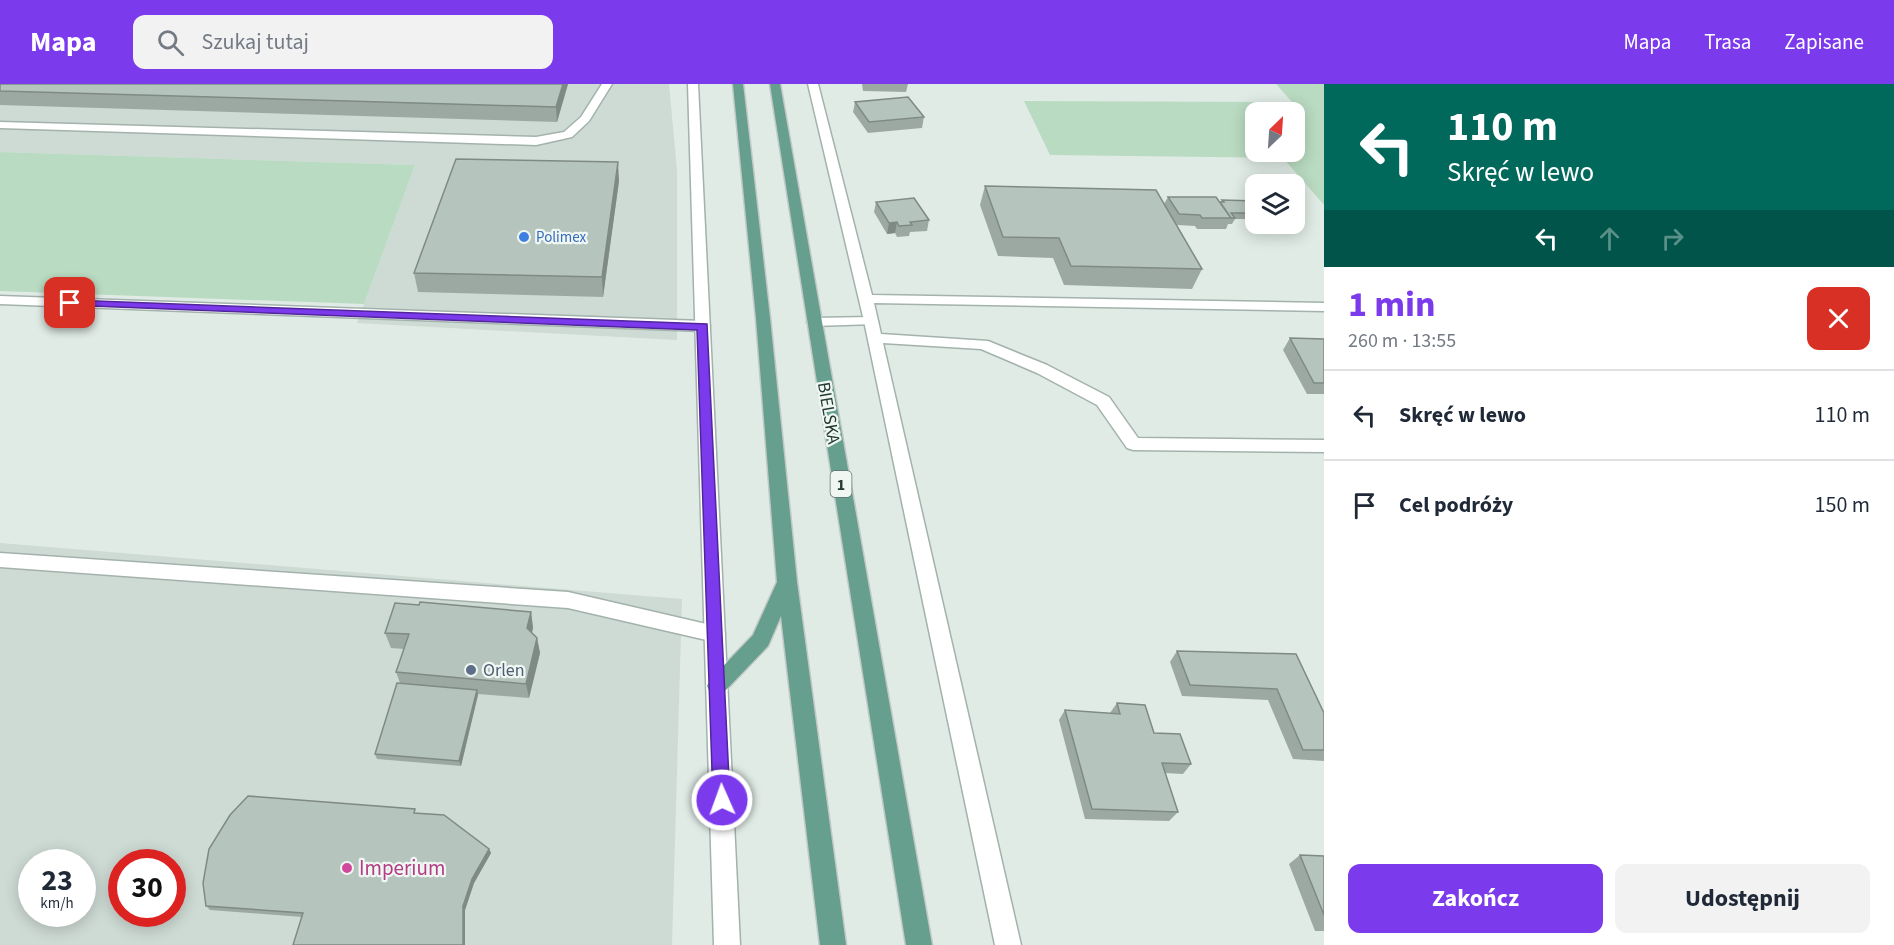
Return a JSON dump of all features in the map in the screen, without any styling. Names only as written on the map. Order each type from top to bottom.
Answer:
[{"type":"main road","points":[[738,84],[763,318],[787,582],[833,945]]},
{"type":"main road","name":"BIELSKA","points":[[775,84],[919,945]]},
{"type":"main road","points":[[717,686],[761,640],[787,582]]},
{"type":"street","points":[[0,125],[537,141],[568,135],[585,119],[608,84]]},
{"type":"street","points":[[693,84],[727,945]]},
{"type":"street","points":[[813,84],[873,329],[1008,945]]},
{"type":"street","points":[[866,299],[1324,307]]},
{"type":"street","points":[[0,300],[703,326]]},
{"type":"street","points":[[814,322],[983,344],[1042,369],[1103,402],[1133,444],[1324,446]]},
{"type":"street","points":[[0,560],[568,600],[715,634]]},
{"type":"shaded area","points":[[0,84],[669,84],[677,170],[677,340],[357,323],[415,165],[0,152]]},
{"type":"shaded area","points":[[0,543],[682,599],[672,945],[0,945]]},
{"type":"green space","points":[[1276,84],[1324,84],[1324,205],[1305,183],[1305,174],[1297,174],[1286,162],[1305,162],[1305,102],[1292,102]]},
{"type":"green space","points":[[1024,101],[1292,102],[1245,102],[1245,158],[1050,155]]},
{"type":"green space","points":[[0,152],[415,165],[364,304],[0,291]]},
{"type":"building","points":[[0,84],[563,84],[556,107],[0,91]]},
{"type":"building","points":[[908,97],[924,117],[869,122],[855,102]]},
{"type":"building","name":"Polimex","points":[[456,159],[618,162],[602,277],[414,273]]},
{"type":"building","points":[[985,186],[1156,190],[1202,269],[1071,266],[1059,238],[1003,237]]},
{"type":"building","points":[[1168,197],[1216,197],[1231,218],[1202,218],[1200,215],[1179,214]]},
{"type":"building","points":[[914,198],[929,220],[910,222],[912,225],[899,226],[897,222],[889,223],[876,202]]},
{"type":"building","points":[[1222,200],[1245,201],[1245,213],[1231,213],[1235,218],[1231,218],[1220,202],[1224,202]]},
{"type":"building","points":[[1290,338],[1324,339],[1324,383],[1314,383]]},
{"type":"building","name":"Orlen","points":[[420,602],[531,612],[527,628],[537,638],[526,684],[396,672],[409,634],[385,633],[395,603],[419,605]]},
{"type":"building","points":[[1177,651],[1296,654],[1324,713],[1324,750],[1303,750],[1277,689],[1190,685]]},
{"type":"building","points":[[397,683],[477,690],[459,761],[375,754]]},
{"type":"building","points":[[1117,703],[1145,705],[1154,733],[1180,734],[1191,764],[1162,763],[1178,812],[1092,809],[1065,710],[1120,714]]},
{"type":"building","name":"Imperium","points":[[248,796],[415,809],[414,813],[444,815],[489,849],[472,879],[463,906],[463,945],[293,945],[303,913],[206,906],[203,883],[209,849],[230,815]]},
{"type":"building","points":[[1300,855],[1324,856],[1324,915]]},
{"type":"place","name":"Polimex","points":[[524,237]]},
{"type":"place","name":"Orlen","points":[[471,670]]},
{"type":"place","name":"Imperium","points":[[347,868]]},
{"type":"route","points":[[70,303],[703,326],[722,800]]}]
